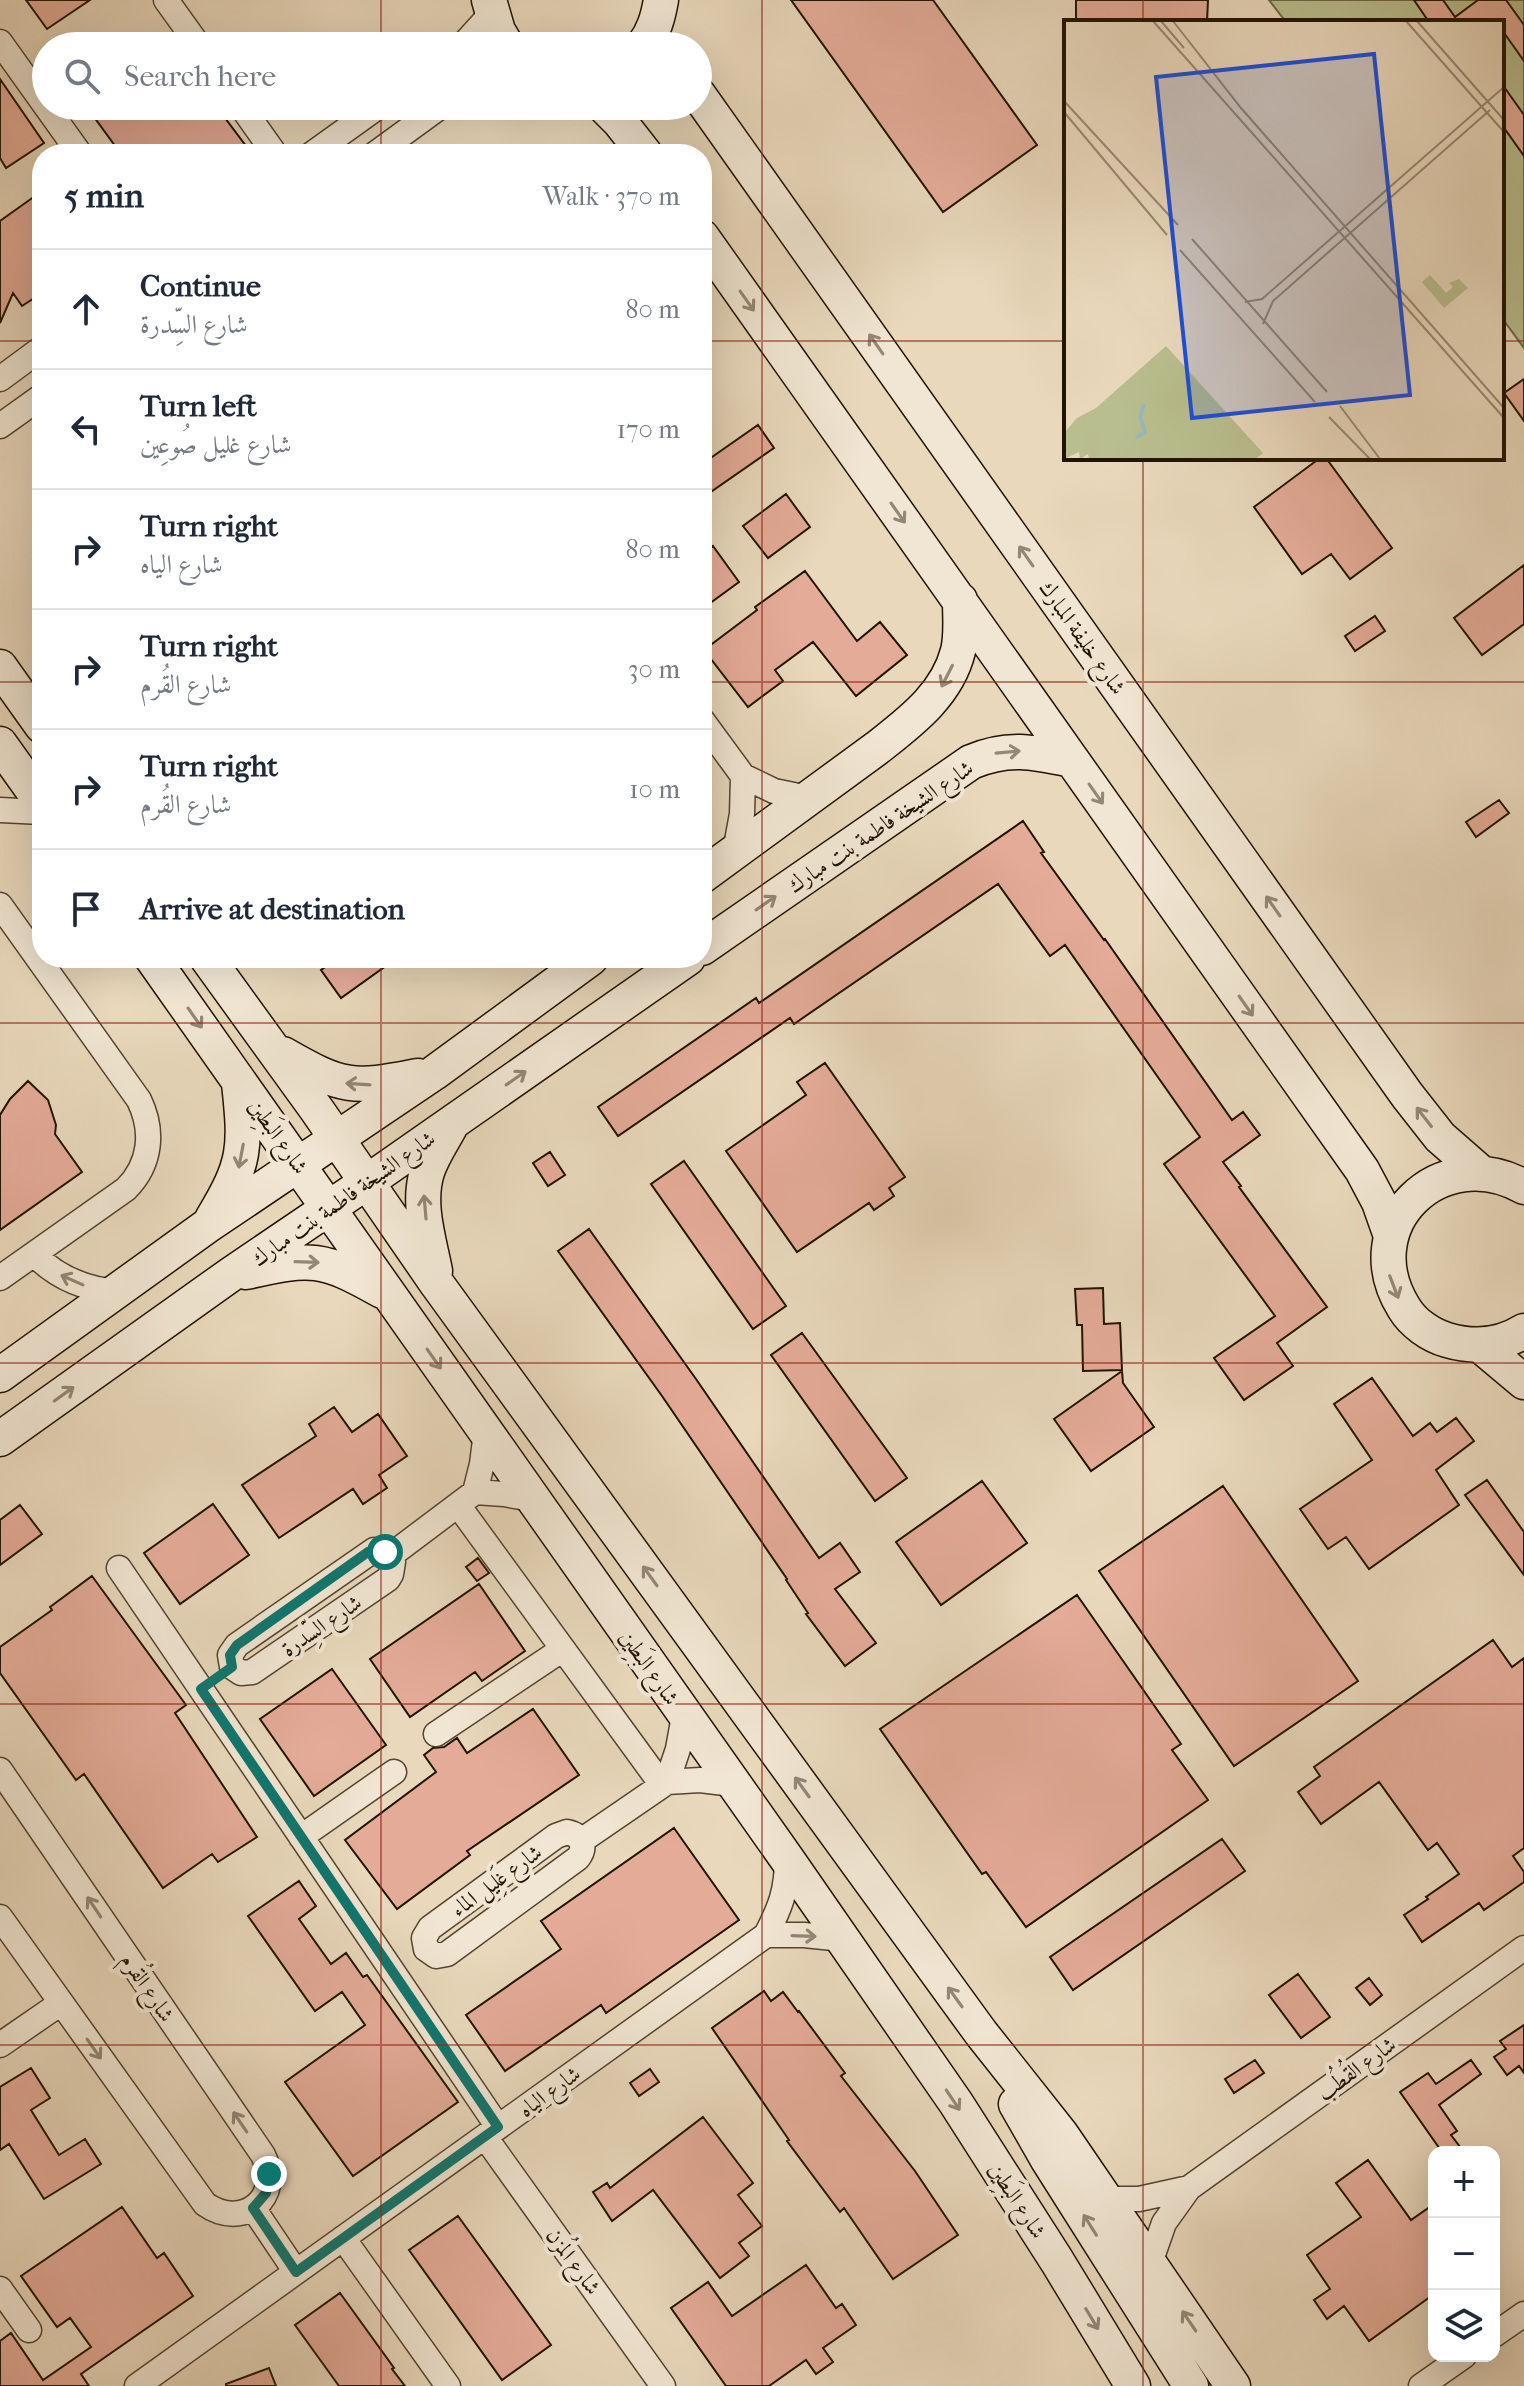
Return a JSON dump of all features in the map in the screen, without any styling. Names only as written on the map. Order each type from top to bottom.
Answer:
[{"type":"main road","points":[[490,7],[499,32]]},
{"type":"main road","name":"شارع خليفة المبارك","points":[[712,114],[1415,1106],[1440,1137],[1480,1172]]},
{"type":"main road","points":[[618,120],[637,144]]},
{"type":"main road","points":[[712,251],[1362,1170],[1379,1202],[1391,1236]]},
{"type":"main road","points":[[712,869],[901,730],[935,697],[957,652],[960,600]]},
{"type":"main road","points":[[0,667],[32,712]]},
{"type":"main road","points":[[1,750],[32,790]]},
{"type":"main road","name":"شارع الشيخة فاطمة بنت مبارك","points":[[712,941],[971,762],[1002,751],[1021,751],[1072,760]]},
{"type":"main road","name":"شارع البَطِين","points":[[159,968],[956,2103],[1133,2386]]},
{"type":"main road","name":"شارع البَطِين","points":[[214,968],[437,1284],[981,2033],[1061,2134],[1233,2386]]},
{"type":"main road","points":[[0,1375],[207,1226],[434,1073],[568,968]]},
{"type":"main road","name":"شارع الشيخة فاطمة بنت مبارك","points":[[0,1439],[230,1275],[674,968]]},
{"type":"main road","points":[[270,1046],[322,1076],[346,1083],[382,1084],[434,1073]]},
{"type":"main road","points":[[207,1226],[234,1180],[242,1154],[244,1123],[239,1079]]},
{"type":"main road","points":[[437,1284],[423,1203],[424,1186],[432,1160],[452,1123]]},
{"type":"main road","points":[[1524,1187],[1502,1176],[1480,1172],[1460,1173],[1441,1179],[1424,1188],[1404,1210],[1391,1236],[1388,1257],[1390,1277],[1408,1314],[1440,1338],[1481,1346],[1502,1342],[1524,1331]]},
{"type":"main road","points":[[230,1275],[292,1262],[318,1262],[352,1274],[390,1295]]},
{"type":"main road","points":[[1481,1346],[1524,1382]]},
{"type":"main road","name":"شارع البَطِين","points":[[981,2033],[1030,2129],[1191,2386]]},
{"type":"street","points":[[166,0],[189,32]]},
{"type":"street","points":[[472,32],[490,7]]},
{"type":"street","points":[[0,42],[32,87]]},
{"type":"street","points":[[56,120],[73,144]]},
{"type":"street","points":[[251,120],[268,144]]},
{"type":"street","points":[[326,144],[359,120]]},
{"type":"street","points":[[389,144],[422,120]]},
{"type":"street","points":[[0,379],[32,355]]},
{"type":"street","points":[[0,426],[32,403]]},
{"type":"street","points":[[712,734],[743,776],[774,791],[808,798]]},
{"type":"street","points":[[735,852],[742,814],[743,776]]},
{"type":"street","points":[[0,810],[32,812]]},
{"type":"street","points":[[0,905],[32,950]]},
{"type":"street","points":[[0,1278],[126,1189],[146,1157],[149,1133],[139,1100],[45,968]]},
{"type":"street","points":[[34,1254],[71,1281],[117,1292]]},
{"type":"street","points":[[466,1499],[482,1464],[486,1432]]},
{"type":"street","points":[[466,1499],[504,1494],[532,1499]]},
{"type":"street","points":[[466,1499],[563,1649],[665,1783]]},
{"type":"street","name":"شارع السِّدرة","points":[[390,1556],[466,1499]]},
{"type":"street","name":"شارع السِّدرة","points":[[374,1550],[390,1556],[393,1562],[391,1574],[383,1582],[252,1672],[241,1673],[232,1667],[230,1655],[237,1645],[356,1561],[374,1550]]},
{"type":"street","name":"شارع المُزن","points":[[119,1568],[394,1974],[491,2132],[663,2386]]},
{"type":"street","points":[[436,1734],[563,1649]]},
{"type":"street","name":"شارع السِّدرة","points":[[201,1689],[232,1667]]},
{"type":"street","points":[[665,1783],[678,1749],[684,1716]]},
{"type":"street","name":"شارع القُرم","points":[[0,1770],[263,2155],[268,2164],[269,2184],[253,2208]]},
{"type":"street","points":[[301,1837],[394,1772]]},
{"type":"street","points":[[665,1783],[700,1780],[733,1784]]},
{"type":"street","name":"شارع غَلِيل الماء","points":[[394,1974],[426,1949],[424,1938],[430,1928],[556,1836],[567,1832],[578,1836],[581,1841],[665,1783]]},
{"type":"street","name":"شارع الياه","points":[[137,2386],[766,1935],[781,1906],[787,1859]]},
{"type":"street","points":[[0,1917],[205,2204],[223,2214],[243,2213],[253,2208],[296,2272]]},
{"type":"street","points":[[766,1935],[843,1939]]},
{"type":"street","name":"شارع القُطُب","points":[[1150,2263],[1164,2223],[1189,2188],[1524,1948]]},
{"type":"street","points":[[0,2045],[61,2003]]},
{"type":"street","name":"شارع القُطُب","points":[[1105,2199],[1139,2199],[1189,2188]]},
{"type":"street","points":[[343,2238],[448,2386]]},
{"type":"street","points":[[0,2289],[29,2330]]},
{"type":"street","points":[[1500,2331],[1524,2314]]},
{"type":"street","points":[[1421,2386],[1455,2362]]},
{"type":"green space","points":[[1269,0],[1524,0],[1524,348],[1504,321],[1504,20],[1284,20]]},
{"type":"building","points":[[26,0],[90,0],[47,29]]},
{"type":"building","points":[[791,0],[933,0],[1037,145],[943,212]]},
{"type":"building","points":[[1076,0],[1208,0],[1207,20],[1076,20]]},
{"type":"building","points":[[1414,0],[1443,0],[1455,17],[1478,0],[1506,0],[1524,25],[1524,61],[1504,33],[1504,20],[1428,20]]},
{"type":"building","points":[[0,79],[44,143],[32,144],[32,151],[6,168],[0,158]]},
{"type":"building","points":[[1504,87],[1524,115],[1524,156],[1504,128]]},
{"type":"building","points":[[96,120],[226,120],[244,144],[114,144]]},
{"type":"building","points":[[32,198],[32,300],[22,306],[13,293],[0,323],[0,221]]},
{"type":"building","points":[[1524,379],[1524,421],[1504,393]]},
{"type":"building","points":[[758,425],[774,448],[712,491],[712,457]]},
{"type":"building","points":[[1317,460],[1327,460],[1392,548],[1350,579],[1331,554],[1302,574],[1254,507]]},
{"type":"building","points":[[786,494],[810,527],[768,558],[743,526]]},
{"type":"building","points":[[712,547],[739,582],[712,602]]},
{"type":"building","points":[[1524,565],[1524,624],[1482,655],[1454,618]]},
{"type":"building","points":[[805,571],[857,641],[880,622],[907,655],[856,696],[813,642],[775,670],[783,681],[748,707],[712,660],[712,644],[757,610],[755,607]]},
{"type":"building","points":[[1375,616],[1385,631],[1355,651],[1345,636]]},
{"type":"building","points":[[1499,800],[1509,813],[1476,837],[1466,822]]},
{"type":"building","points":[[1023,821],[1044,852],[1041,853],[1232,1120],[1243,1112],[1260,1135],[1223,1162],[1327,1307],[1277,1343],[1293,1366],[1244,1400],[1214,1358],[1275,1316],[1164,1164],[1200,1137],[1065,945],[1050,956],[998,884],[794,1024],[790,1018],[618,1136],[598,1107],[756,998],[759,1003]]},
{"type":"building","points":[[324,968],[383,968],[341,998],[321,970]]},
{"type":"building","points":[[825,1063],[905,1177],[889,1188],[894,1196],[874,1210],[869,1203],[797,1252],[726,1151],[806,1095],[797,1082]]},
{"type":"building","points":[[28,1081],[48,1100],[56,1125],[55,1134],[82,1172],[0,1230],[0,1115],[10,1099]]},
{"type":"building","points":[[550,1152],[565,1175],[548,1186],[533,1163]]},
{"type":"building","points":[[684,1161],[786,1306],[753,1329],[651,1184]]},
{"type":"building","points":[[589,1229],[819,1558],[840,1543],[860,1572],[835,1589],[876,1643],[845,1666],[806,1614],[787,1579],[662,1396],[558,1251]]},
{"type":"building","points":[[1103,1288],[1104,1324],[1120,1323],[1122,1370],[1083,1371],[1082,1325],[1077,1325],[1075,1289]]},
{"type":"building","points":[[802,1333],[907,1478],[875,1501],[771,1355]]},
{"type":"building","points":[[1122,1371],[1123,1383],[1154,1427],[1091,1471],[1054,1419]]},
{"type":"building","points":[[1372,1378],[1413,1436],[1430,1423],[1437,1432],[1456,1418],[1474,1441],[1436,1470],[1459,1505],[1369,1569],[1346,1537],[1328,1549],[1300,1509],[1372,1460],[1334,1404]]},
{"type":"building","points":[[334,1407],[352,1432],[378,1414],[407,1456],[379,1475],[387,1488],[363,1504],[353,1489],[279,1538],[242,1485],[316,1436],[309,1424]]},
{"type":"building","points":[[1487,1480],[1524,1532],[1524,1575],[1465,1495]]},
{"type":"building","points":[[982,1481],[1027,1543],[941,1605],[896,1542]]},
{"type":"building","points":[[1223,1486],[1358,1681],[1234,1766],[1099,1571]]},
{"type":"building","points":[[213,1504],[249,1555],[180,1604],[144,1553]]},
{"type":"building","points":[[20,1505],[42,1534],[0,1565],[0,1520]]},
{"type":"building","points":[[478,1558],[489,1573],[477,1581],[466,1567]]},
{"type":"building","points":[[92,1576],[186,1705],[175,1713],[257,1837],[218,1862],[212,1854],[163,1888],[84,1774],[76,1780],[0,1673],[0,1647],[52,1610],[50,1607]]},
{"type":"building","points":[[479,1584],[525,1651],[482,1681],[475,1672],[410,1717],[370,1659]]},
{"type":"building","points":[[1077,1595],[1181,1744],[1172,1750],[1208,1800],[1026,1927],[986,1872],[982,1874],[880,1729]]},
{"type":"building","points":[[1493,1640],[1512,1667],[1524,1658],[1524,1848],[1513,1856],[1524,1872],[1524,1882],[1484,1910],[1479,1903],[1422,1942],[1404,1915],[1459,1874],[1437,1843],[1428,1850],[1379,1782],[1321,1824],[1298,1792],[1320,1776],[1314,1767]]},
{"type":"building","points":[[332,1669],[386,1745],[314,1796],[260,1719]]},
{"type":"building","points":[[533,1709],[579,1775],[467,1851],[470,1855],[397,1909],[345,1840],[436,1772],[424,1755],[433,1748],[444,1747],[457,1738],[467,1753]]},
{"type":"building","points":[[674,1828],[739,1920],[606,2013],[601,2005],[505,2071],[466,2015],[561,1949],[541,1921]]},
{"type":"building","points":[[1222,1839],[1245,1871],[1073,1990],[1050,1957]]},
{"type":"building","points":[[299,1881],[316,1906],[299,1919],[331,1964],[346,1953],[363,1977],[367,1975],[458,2102],[353,2176],[285,2082],[365,2025],[342,1992],[315,2011],[248,1916]]},
{"type":"building","points":[[1298,1974],[1330,2017],[1301,2038],[1269,1995]]},
{"type":"building","points":[[1369,1978],[1382,1995],[1370,2005],[1356,1988]]},
{"type":"building","points":[[764,1991],[771,2001],[783,1992],[799,2011],[845,2073],[841,2076],[915,2171],[958,2235],[893,2279],[844,2208],[840,2212],[787,2141],[712,2028]]},
{"type":"building","points":[[1524,2025],[1524,2073],[1519,2066],[1507,2075],[1494,2057],[1506,2049],[1500,2041]]},
{"type":"building","points":[[1255,2060],[1264,2073],[1234,2093],[1225,2079]]},
{"type":"building","points":[[1471,2060],[1481,2074],[1439,2105],[1457,2131],[1451,2135],[1459,2146],[1438,2146],[1400,2092],[1428,2073],[1436,2084]]},
{"type":"building","points":[[31,2068],[50,2098],[31,2110],[59,2155],[85,2139],[101,2164],[44,2199],[9,2144],[0,2150],[0,2087]]},
{"type":"building","points":[[650,2069],[659,2082],[639,2096],[630,2083]]},
{"type":"building","points":[[703,2117],[753,2183],[738,2195],[762,2226],[739,2243],[749,2256],[720,2278],[653,2190],[612,2221],[593,2192],[607,2183],[610,2188]]},
{"type":"building","points":[[1368,2160],[1411,2220],[1428,2208],[1428,2298],[1369,2341],[1344,2306],[1327,2319],[1314,2300],[1330,2289],[1307,2255],[1361,2217],[1336,2183]]},
{"type":"building","points":[[122,2207],[157,2258],[164,2253],[193,2296],[81,2374],[89,2386],[0,2386],[0,2341],[11,2333],[43,2380],[91,2347],[70,2318],[57,2327],[21,2276]]},
{"type":"building","points":[[458,2216],[551,2345],[502,2380],[409,2250]]},
{"type":"building","points":[[806,2265],[836,2308],[842,2304],[856,2325],[823,2348],[833,2362],[816,2374],[806,2360],[769,2386],[726,2386],[671,2308],[708,2282],[732,2316]]},
{"type":"building","points":[[340,2293],[405,2386],[339,2386],[295,2325]]},
{"type":"building","points":[[269,2368],[276,2386],[226,2386],[226,2384]]},
{"type":"route","points":[[269,2174],[266,2193],[253,2208],[296,2272],[498,2127],[201,1689],[232,1667],[230,1655],[237,1645],[368,1552],[385,1552]]}]
